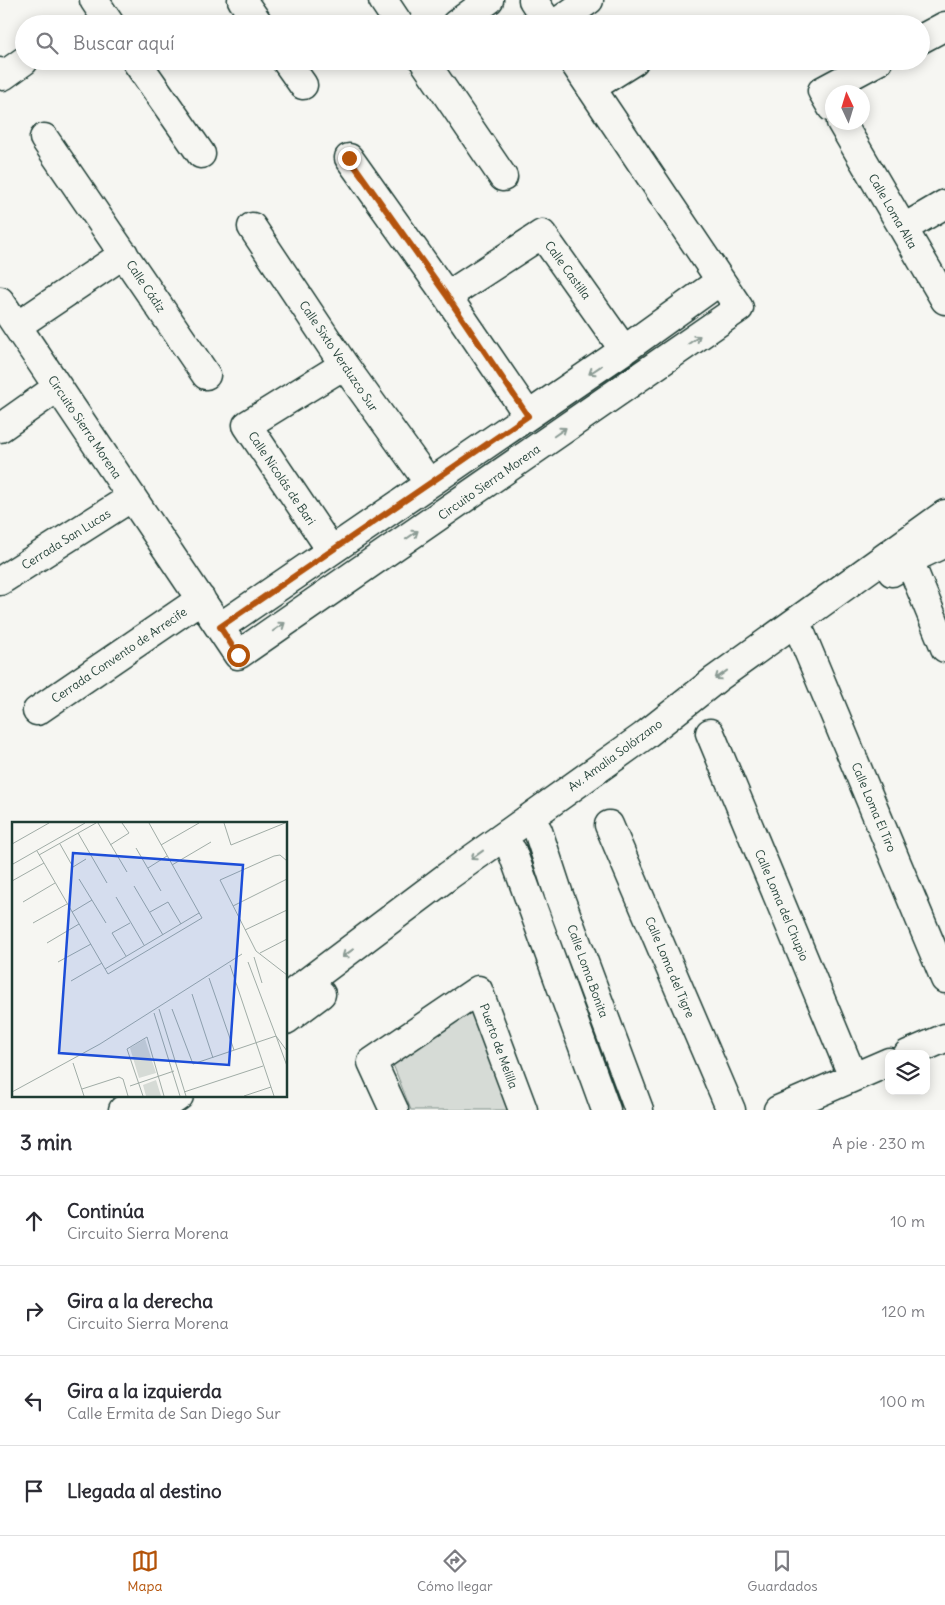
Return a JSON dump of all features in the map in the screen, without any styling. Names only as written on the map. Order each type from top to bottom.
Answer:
[{"type":"street","points":[[94,0],[104,15]]},
{"type":"street","points":[[242,0],[253,15]]},
{"type":"street","points":[[383,0],[393,15]]},
{"type":"street","points":[[468,15],[489,0]]},
{"type":"street","points":[[533,0],[543,15]]},
{"type":"street","points":[[567,15],[589,0]]},
{"type":"street","points":[[930,34],[945,26]]},
{"type":"street","points":[[0,72],[3,76],[15,67]]},
{"type":"street","points":[[142,70],[201,154]]},
{"type":"street","points":[[292,70],[303,85]]},
{"type":"street","points":[[430,70],[503,177]]},
{"type":"street","name":"Circuito Sierra Morena","points":[[0,301],[238,655],[739,308],[580,70]]},
{"type":"street","points":[[591,88],[620,70]]},
{"type":"street","points":[[846,85],[866,70]]},
{"type":"street","name":"Calle Loma Alta","points":[[846,130],[945,300]]},
{"type":"street","points":[[44,138],[124,254]]},
{"type":"street","points":[[349,158],[447,296],[528,416]]},
{"type":"street","points":[[904,228],[945,204]]},
{"type":"street","name":"Calle Sixto Verduzco Sur","points":[[252,227],[344,365],[428,483]]},
{"type":"street","name":"Calle Castilla","points":[[447,296],[542,234],[624,350]]},
{"type":"street","name":"Calle Cádiz","points":[[17,326],[124,254],[206,375]]},
{"type":"street","points":[[220,627],[624,350],[720,281]]},
{"type":"street","name":"Calle Nicolás de Bari","points":[[331,550],[247,425],[344,365]]},
{"type":"street","points":[[0,428],[58,387]]},
{"type":"street","name":"Cerrada San Lucas","points":[[0,581],[132,497]]},
{"type":"street","name":"Av. Amalia Solórzano","points":[[288,997],[464,865],[644,736],[716,679],[945,514]]},
{"type":"street","name":"Av. Amalia Solórzano","points":[[288,1019],[370,959],[538,831],[626,769],[802,636],[909,560],[945,543]]},
{"type":"street","points":[[909,560],[945,648]]},
{"type":"street","name":"Cerrada Convento de Arrecife","points":[[37,711],[201,599]]},
{"type":"street","name":"Calle Loma El Tiro","points":[[802,636],[945,979]]},
{"type":"street","name":"Calle Loma del Chupio","points":[[710,734],[853,1077]]},
{"type":"street","name":"Calle Loma del Tigre","points":[[608,824],[731,1110]]},
{"type":"street","name":"Calle Loma Bonita","points":[[538,831],[560,898],[639,1110]]},
{"type":"street","points":[[512,851],[606,1110]]},
{"type":"street","name":"Puerto de Melilla","points":[[394,1110],[372,1062],[478,990],[523,1110]]},
{"type":"street","points":[[917,1050],[945,1038]]},
{"type":"street","points":[[778,1110],[885,1064]]},
{"type":"street","points":[[124,1110],[141,1098]]},
{"type":"street","points":[[159,1110],[176,1098]]},
{"type":"shaded area","points":[[472,1002],[513,1110],[411,1110],[390,1057]]},
{"type":"route","points":[[238,655],[220,627],[528,416],[447,296],[349,158]]}]
